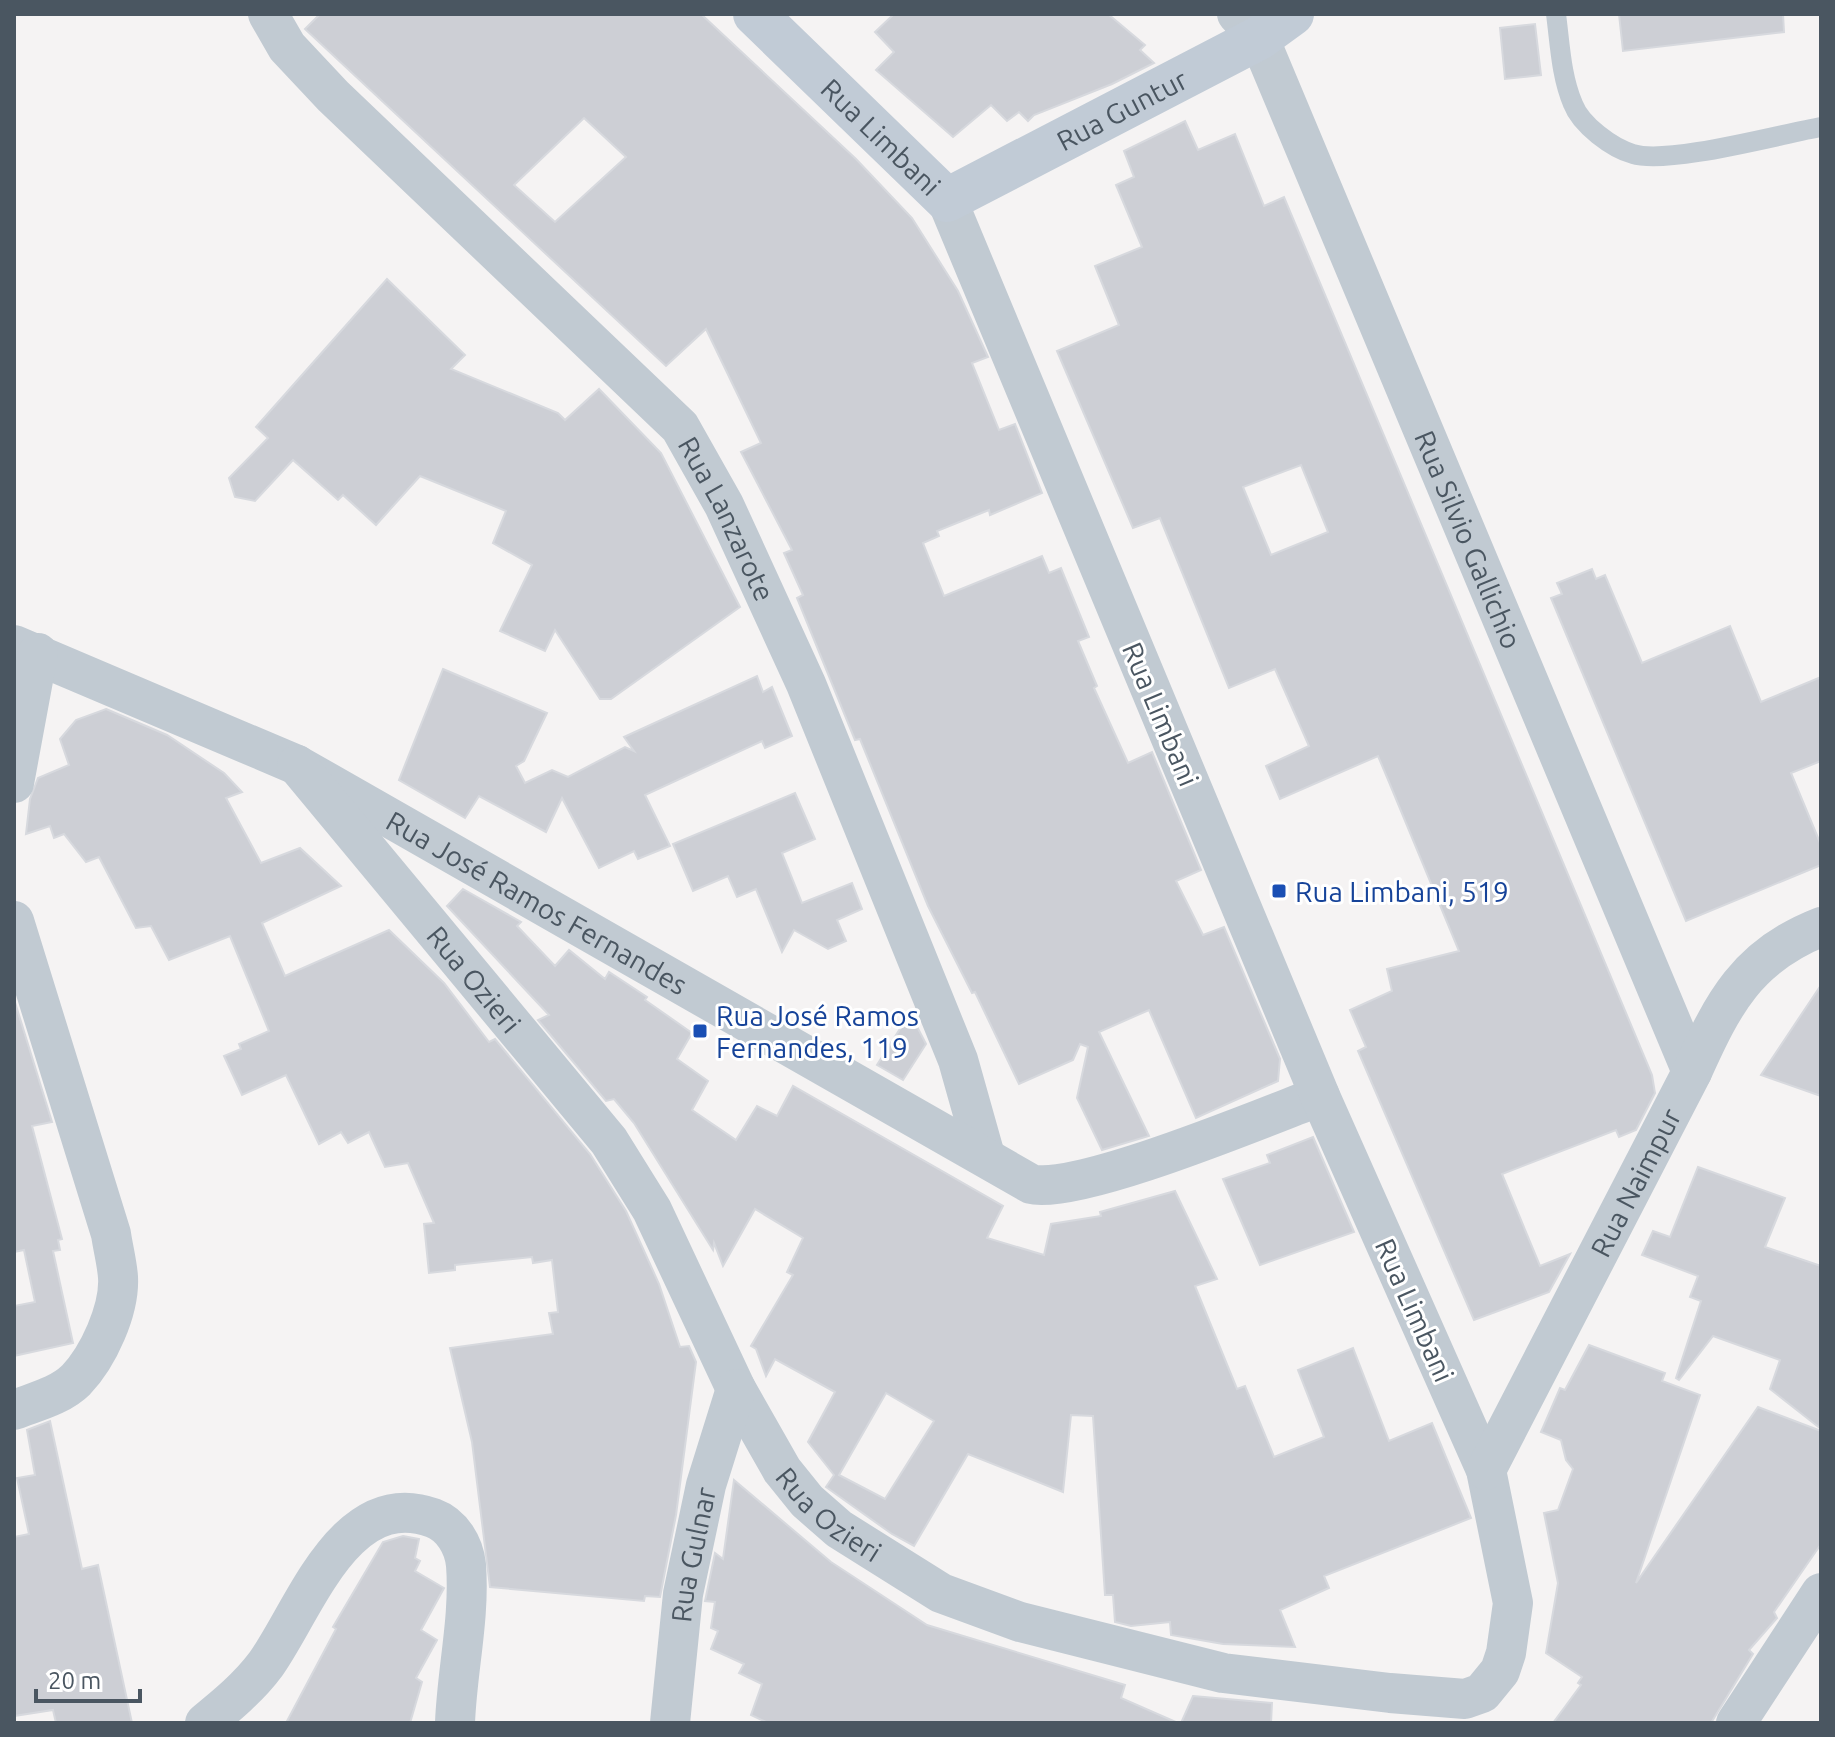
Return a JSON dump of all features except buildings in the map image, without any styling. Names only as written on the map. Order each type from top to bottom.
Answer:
[{"type":"main road","name":"Rua Limbani","points":[[755,14],[947,200]]},
{"type":"main road","name":"Rua Guntur","points":[[947,200],[1263,22]]},
{"type":"street","name":"Rua Lanzarote","points":[[268,14],[287,47],[333,96],[680,427],[724,505],[806,684],[953,1046],[985,1156]]},
{"type":"street","name":"Rua Silvio Gallichio","points":[[1263,22],[1692,1072]]},
{"type":"street","name":"Rua Limbani","points":[[947,200],[1320,1096],[1486,1470]]},
{"type":"street","name":"Rua José Ramos Fernandes","points":[[26,649],[297,765],[985,1156],[1021,1180],[1050,1188],[1149,1159],[1320,1096]]},
{"type":"street","points":[[14,783],[26,649]]},
{"type":"street","name":"Rua Ozieri","points":[[297,765],[609,1141],[652,1210],[736,1389],[782,1470],[807,1501],[839,1529],[891,1564],[941,1593],[1020,1622],[1223,1673],[1390,1693],[1474,1698],[1500,1671],[1510,1636],[1513,1603],[1486,1470]]},
{"type":"street","points":[[14,921],[111,1234],[118,1281],[111,1314],[95,1354],[75,1381],[53,1395],[14,1410]]},
{"type":"street","name":"Rua Naimpur","points":[[1486,1470],[1692,1072],[1714,1023],[1739,982],[1769,953],[1821,927]]},
{"type":"street","name":"Rua Gulnar","points":[[670,1723],[683,1594],[706,1485],[736,1389]]},
{"type":"street","points":[[205,1723],[231,1702],[265,1666],[335,1553],[366,1523],[388,1513],[420,1514],[441,1522],[456,1536],[465,1561],[467,1606],[455,1723]]},
{"type":"street","points":[[1736,1723],[1821,1593]]},
{"type":"lane","points":[[1556,14],[1563,69],[1574,107],[1600,134],[1635,155],[1733,146],[1821,127]]},
{"type":"place","name":"Rua Limbani, 519","points":[[1279,891]]},
{"type":"place","name":"Rua José Ramos Fernandes, 119","points":[[700,1031]]}]
